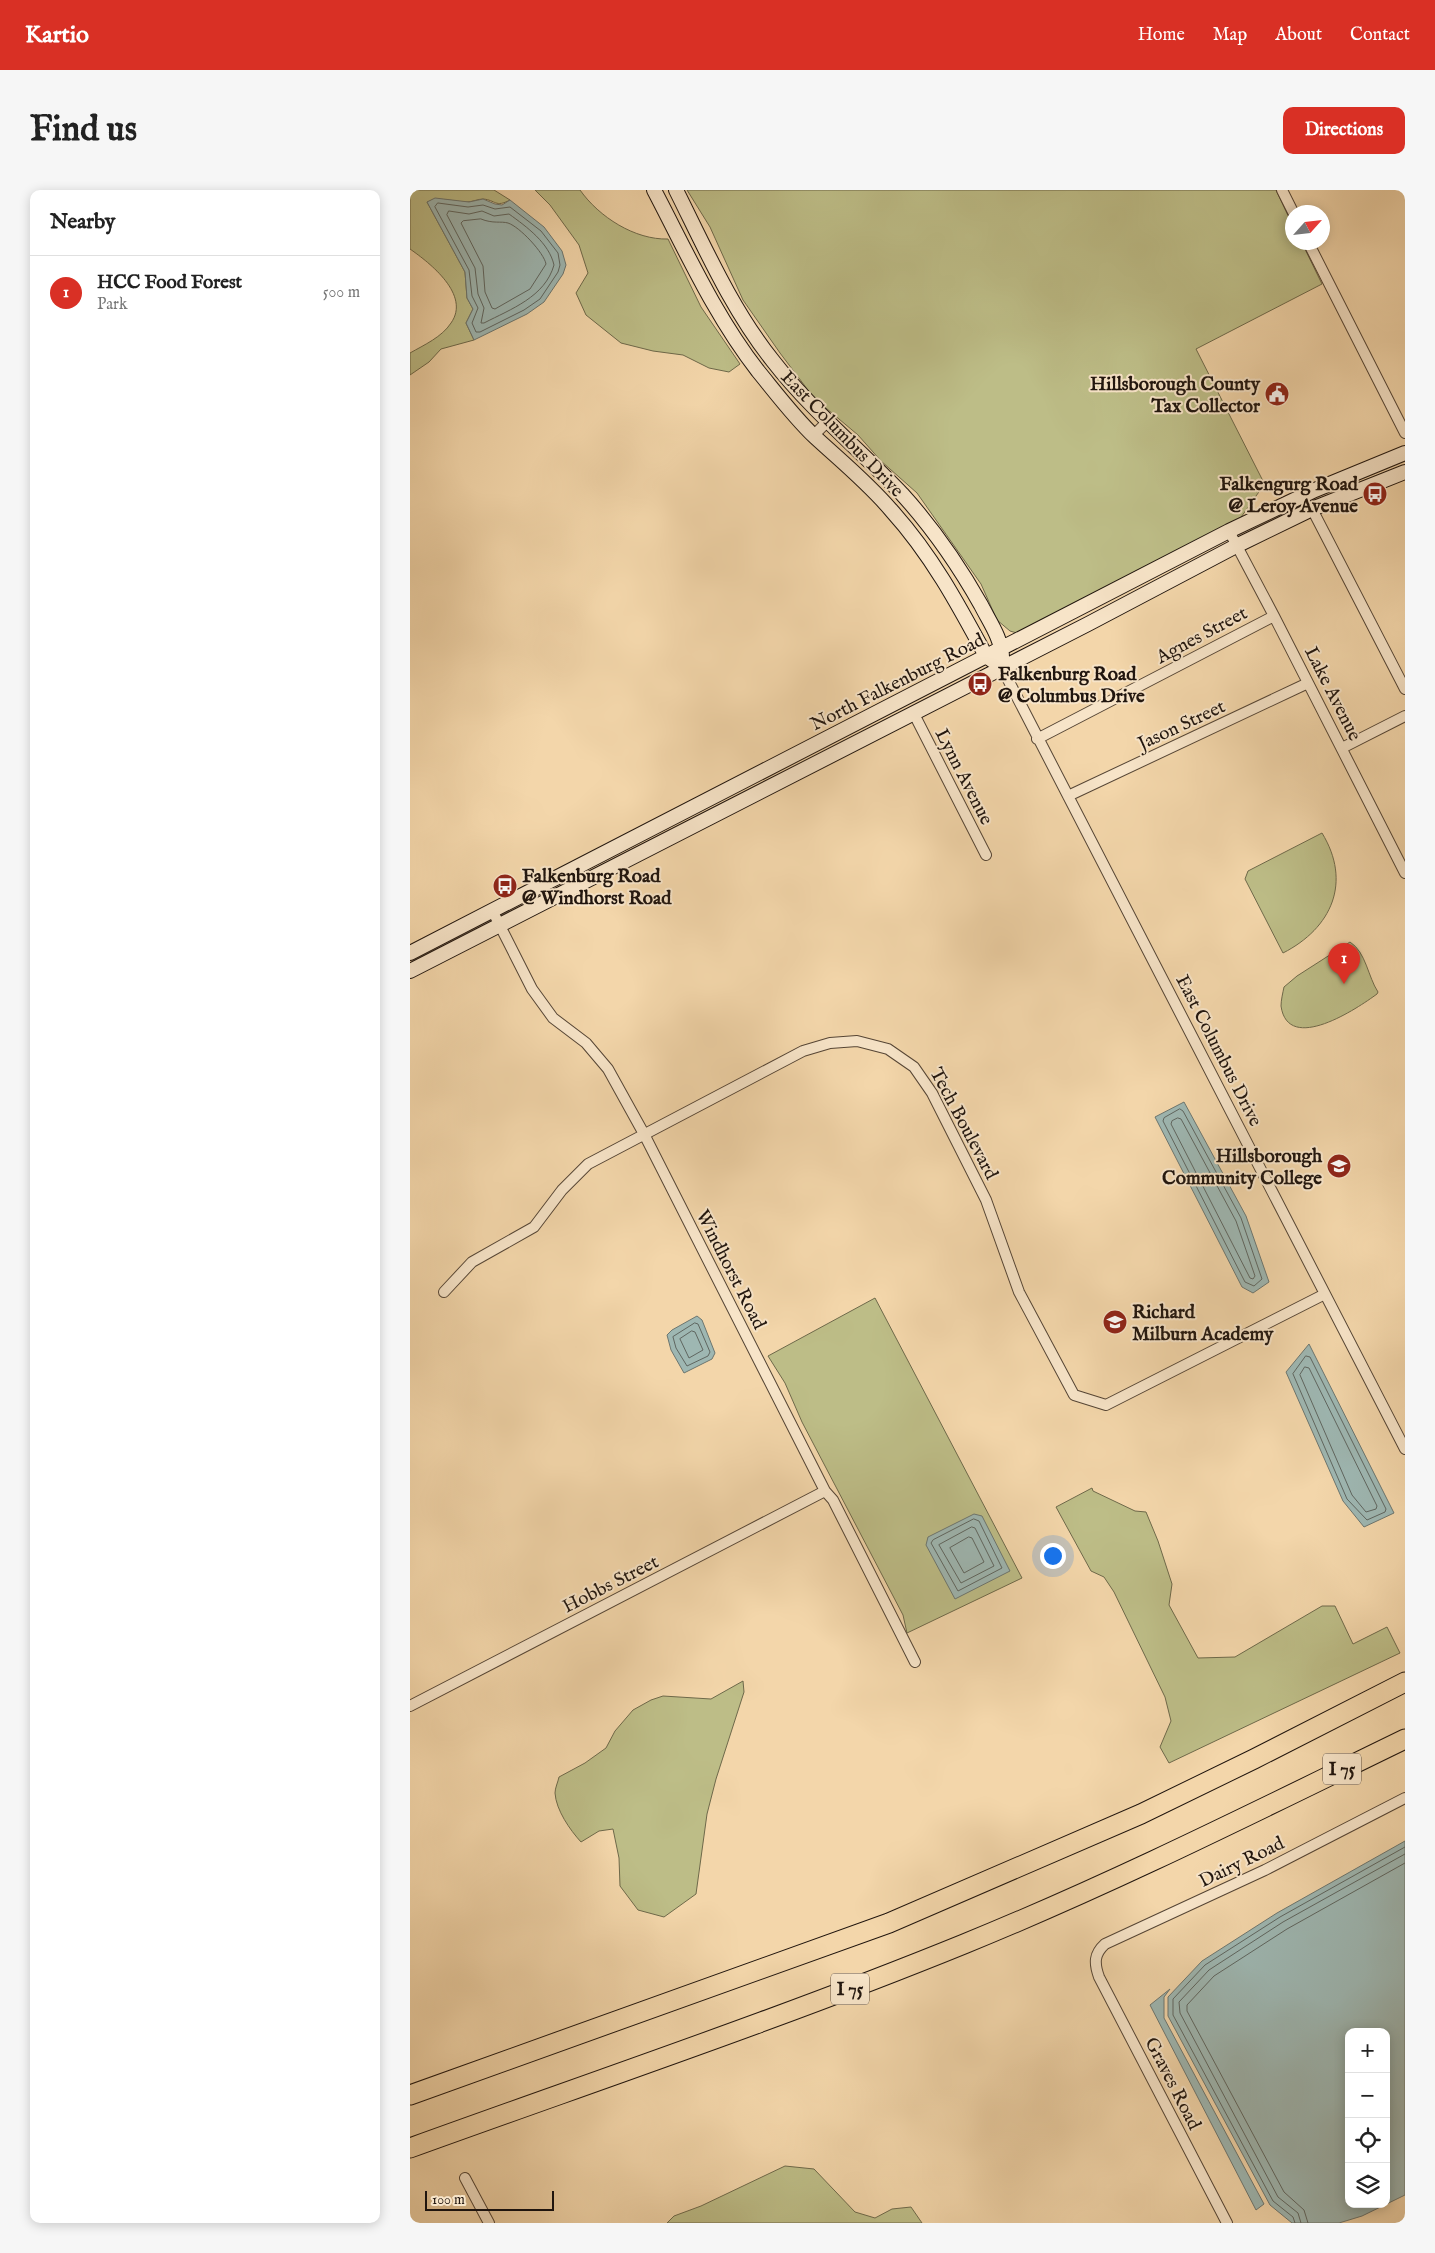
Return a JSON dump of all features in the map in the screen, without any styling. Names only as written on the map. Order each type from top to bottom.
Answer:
[{"type":"highway","name":"I 75","points":[[410,2095],[889,1922],[1141,1814],[1405,1682]]},
{"type":"highway","name":"I 75","points":[[410,2148],[812,2003],[965,1944],[1184,1847],[1405,1738]]},
{"type":"street","name":"East Columbus Drive","points":[[654,190],[713,303],[736,341],[757,370],[814,435],[892,510],[931,559],[986,656],[1002,668]]},
{"type":"street","name":"East Columbus Drive","points":[[676,190],[730,295],[750,329],[772,360],[810,406],[903,496],[943,546],[969,583],[1002,648],[1002,668],[1037,739],[1405,1449]]},
{"type":"street","points":[[1282,190],[1290,205]]},
{"type":"street","points":[[1312,250],[1405,433]]},
{"type":"street","points":[[814,435],[827,422]]},
{"type":"street","name":"North Falkenburg Road","points":[[410,953],[1229,531],[1315,490],[1405,453]]},
{"type":"street","name":"North Falkenburg Road","points":[[410,971],[1236,546],[1312,509],[1405,472]]},
{"type":"street","points":[[1312,509],[1405,689]]},
{"type":"street","name":"Lake Avenue","points":[[1229,531],[1405,873]]},
{"type":"street","name":"Agnes Street","points":[[1037,739],[1274,616]]},
{"type":"street","name":"Jason Street","points":[[1068,796],[1308,683]]},
{"type":"street","name":"Lynn Avenue","points":[[913,712],[986,855]]},
{"type":"street","points":[[1342,748],[1405,716]]},
{"type":"street","name":"Windhorst Road","points":[[492,910],[532,990],[553,1018],[586,1043],[608,1069],[644,1134],[825,1491],[833,1500],[915,1662]]},
{"type":"street","name":"Tech Boulevard","points":[[444,1292],[472,1262],[534,1227],[562,1190],[588,1164],[803,1051],[830,1043],[857,1041],[888,1049],[914,1067],[932,1093],[986,1200],[1019,1292],[1074,1395],[1106,1406],[1324,1294]]},
{"type":"street","name":"Hobbs Street","points":[[410,1706],[825,1491]]},
{"type":"street","name":"Dairy Road","points":[[1095,1957],[1106,1944],[1265,1870],[1405,1798]]},
{"type":"street","name":"Graves Road","points":[[1095,1957],[1095,1967],[1099,1977],[1227,2223]]},
{"type":"street","points":[[465,2178],[489,2223]]},
{"type":"green space","points":[[410,190],[494,190],[510,200],[501,203],[483,199],[467,202],[442,199],[427,202],[465,272],[467,298],[473,309],[466,323],[474,340],[441,349],[429,362],[410,375],[410,353],[432,340],[447,328],[456,312],[456,302],[446,281],[410,249]]},
{"type":"green space","points":[[535,190],[580,190],[607,218],[619,225],[643,236],[668,239],[701,307],[740,364],[729,372],[709,368],[683,355],[653,351],[621,343],[586,315],[576,293],[588,273],[579,245],[550,205]]},
{"type":"green space","points":[[687,190],[1276,190],[1285,209],[1285,250],[1305,250],[1322,284],[1196,349],[1263,481],[1261,489],[1239,520],[1020,634],[1010,631],[997,620],[981,584],[917,493],[881,461],[858,435],[814,398],[743,300],[710,227]]},
{"type":"green space","points":[[1322,833],[1331,851],[1335,869],[1336,886],[1332,902],[1325,917],[1314,931],[1300,943],[1283,953],[1245,879],[1248,871]]},
{"type":"green space","points":[[1350,942],[1360,952],[1378,992],[1377,994],[1355,1009],[1324,1024],[1296,1027],[1286,1020],[1281,1006],[1284,987],[1297,976]]},
{"type":"green space","points":[[875,1298],[1022,1578],[907,1633],[903,1615],[802,1422],[785,1383],[768,1356]]},
{"type":"green space","points":[[1092,1488],[1093,1491],[1135,1511],[1146,1512],[1172,1584],[1169,1605],[1198,1658],[1235,1657],[1322,1606],[1335,1606],[1353,1644],[1387,1627],[1400,1653],[1169,1763],[1160,1747],[1171,1721],[1165,1697],[1114,1592],[1104,1577],[1091,1571],[1056,1507]]},
{"type":"green space","points":[[743,1681],[744,1692],[716,1779],[707,1814],[696,1894],[664,1917],[638,1910],[620,1886],[619,1858],[613,1829],[599,1831],[581,1842],[568,1826],[558,1806],[555,1789],[559,1777],[585,1763],[606,1748],[615,1731],[633,1710],[651,1700],[663,1696],[711,1699]]},
{"type":"green space","points":[[785,2166],[814,2169],[855,2212],[875,2218],[892,2209],[911,2207],[922,2223],[667,2223],[674,2216],[701,2206]]},
{"type":"water","points":[[435,198],[469,202],[483,199],[502,205],[510,200],[544,227],[562,251],[566,265],[563,274],[544,302],[527,314],[474,340],[466,323],[473,309],[467,298],[465,272],[427,202]]},
{"type":"water","points":[[1184,1102],[1246,1216],[1269,1282],[1253,1293],[1242,1287],[1155,1117]]},
{"type":"water","points":[[697,1316],[702,1320],[715,1353],[712,1359],[684,1373],[671,1350],[667,1335],[672,1330]]},
{"type":"water","points":[[1309,1344],[1394,1513],[1364,1527],[1343,1501],[1286,1372]]},
{"type":"water","points":[[974,1514],[982,1516],[1010,1571],[955,1599],[926,1545],[928,1537]]},
{"type":"water","points":[[1405,1841],[1405,2195],[1390,2202],[1390,2028],[1345,2028],[1345,2208],[1378,2208],[1362,2216],[1339,2223],[1292,2223],[1270,2205],[1168,2016],[1168,1997],[1202,1961],[1277,1913]]},
{"type":"water","points":[[1170,1989],[1164,1997],[1164,2018],[1264,2204],[1256,2210],[1150,2005]]},
{"type":"place","name":"Hillsborough County Tax Collector","points":[[1277,394]]},
{"type":"place","name":"Falkengurg Road @ Leroy Avenue","points":[[1375,494]]},
{"type":"place","name":"Falkenburg Road @ Columbus Drive","points":[[980,684]]},
{"type":"place","name":"Falkenburg Road @ Windhorst Road","points":[[505,886]]},
{"type":"place","name":"HCC Food Forest","points":[[1344,984]]},
{"type":"place","name":"Hillsborough Community College","points":[[1339,1166]]},
{"type":"place","name":"Richard Milburn Academy","points":[[1115,1322]]}]
